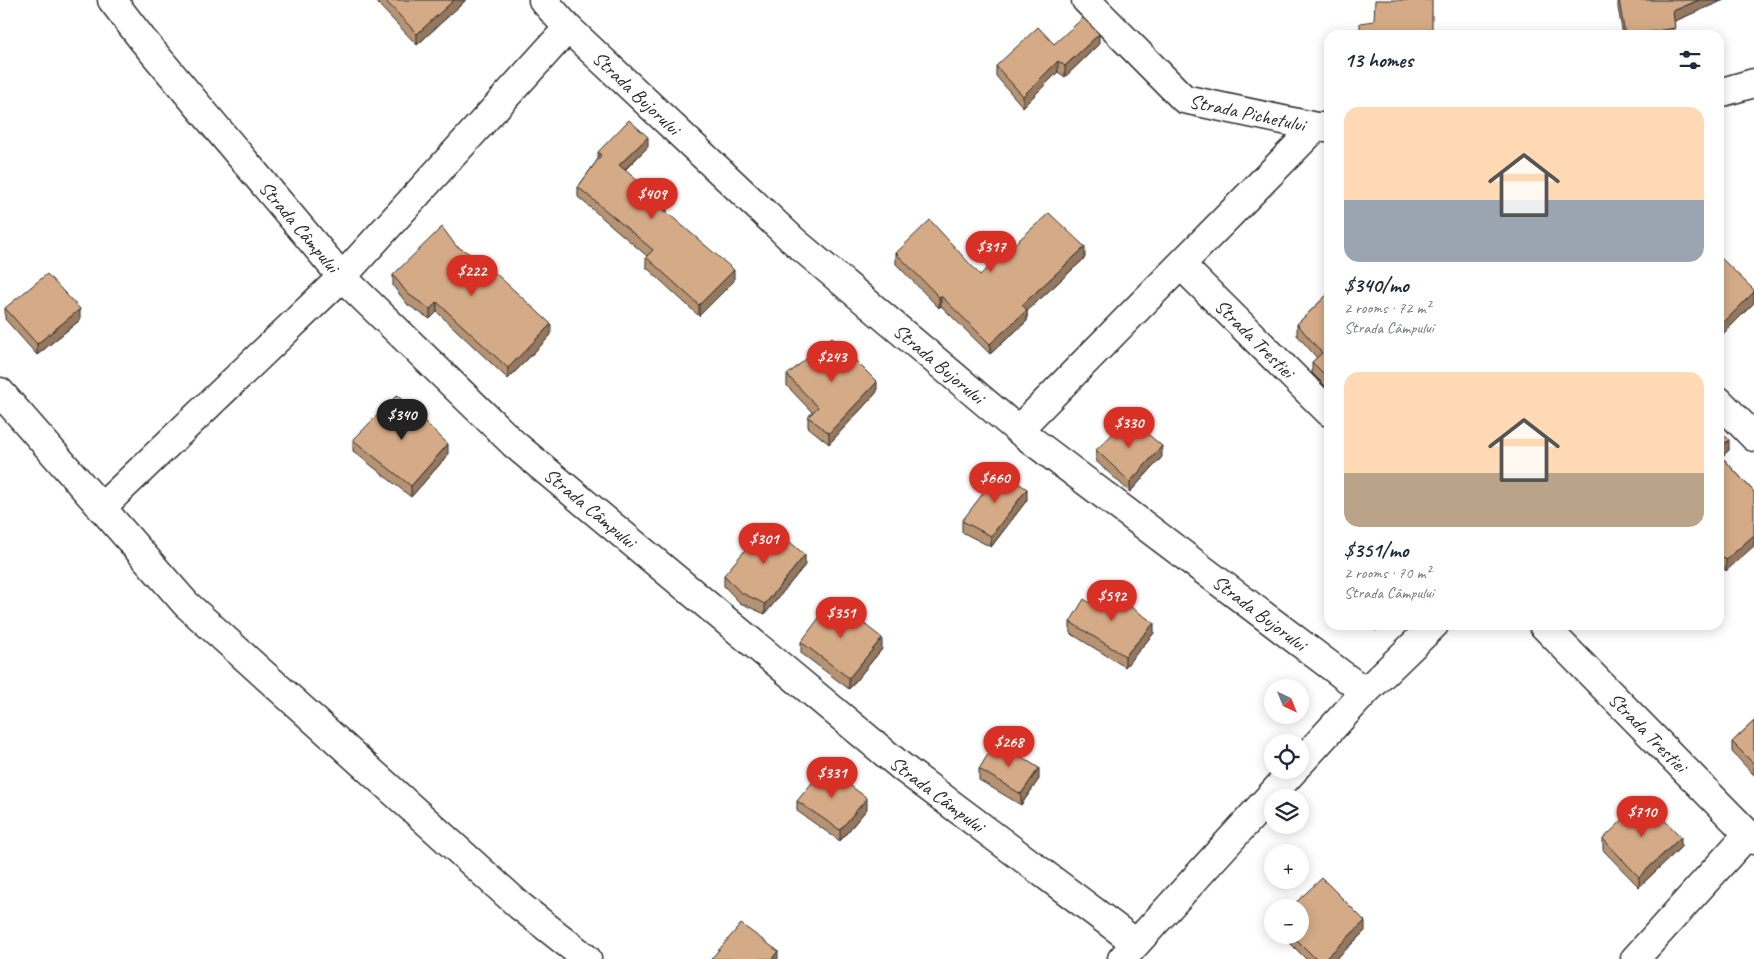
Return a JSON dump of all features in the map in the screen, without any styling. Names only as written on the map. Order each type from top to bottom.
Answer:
[{"type":"street","name":"Strada Câmpului","points":[[112,0],[142,39],[342,277],[514,444],[903,768],[1129,951]]},
{"type":"street","name":"Strada Bujorului","points":[[543,0],[568,28],[794,241],[1018,430],[1365,692]]},
{"type":"street","name":"Strada Pichetului","points":[[1086,0],[1184,99],[1322,127]]},
{"type":"street","points":[[101,508],[342,277],[568,28]]},
{"type":"street","points":[[1724,92],[1754,83]]},
{"type":"street","points":[[1018,430],[1181,265],[1322,127]]},
{"type":"street","name":"Strada Trestiei","points":[[1181,265],[1324,407]]},
{"type":"street","points":[[0,392],[186,604],[520,906],[587,959]]},
{"type":"street","points":[[1724,406],[1754,437]]},
{"type":"street","points":[[1309,753],[1365,692],[1429,630]]},
{"type":"street","name":"Strada Trestiei","points":[[1547,630],[1751,837]]},
{"type":"street","points":[[1129,951],[1286,779]]},
{"type":"street","points":[[1635,959],[1751,837]]},
{"type":"building","points":[[385,0],[454,0],[417,34]]},
{"type":"building","points":[[1375,0],[1432,0],[1432,30],[1360,30],[1360,23],[1374,21]]},
{"type":"building","points":[[1619,0],[1699,0],[1673,11],[1675,28],[1662,30],[1624,30]]},
{"type":"building","points":[[1083,18],[1099,34],[1065,66],[1058,61],[1023,96],[996,66],[1038,27],[1054,44]]},
{"type":"building","points":[[629,120],[648,137],[619,165],[638,181],[631,187],[667,205],[663,209],[734,270],[699,305],[646,257],[653,250],[578,187],[601,155],[598,152]]},
{"type":"building","points":[[1049,213],[1085,247],[1022,305],[1027,310],[990,344],[941,296],[939,297],[896,253],[930,220],[980,275]]},
{"type":"building","points":[[442,227],[456,246],[481,260],[551,324],[508,368],[437,302],[430,309],[408,294],[393,275]]},
{"type":"building","points":[[1724,261],[1754,290],[1724,322]]},
{"type":"building","points":[[47,274],[80,309],[37,344],[5,308]]},
{"type":"building","points":[[1324,298],[1324,374],[1312,362],[1322,353],[1297,324]]},
{"type":"building","points":[[832,337],[877,382],[829,433],[808,417],[818,407],[787,375]]},
{"type":"building","points":[[397,395],[448,444],[411,486],[353,440]]},
{"type":"building","points":[[1129,418],[1162,446],[1130,482],[1096,450]]},
{"type":"building","points":[[1724,434],[1729,440],[1724,444]]},
{"type":"building","points":[[1724,459],[1754,492],[1754,535],[1726,560],[1724,558]]},
{"type":"building","points":[[1000,471],[1027,489],[991,536],[962,521]]},
{"type":"building","points":[[768,523],[805,555],[765,604],[740,592],[724,575]]},
{"type":"building","points":[[1102,587],[1154,623],[1125,656],[1070,622],[1084,599],[1090,603]]},
{"type":"building","points":[[833,599],[882,638],[849,678],[801,642]]},
{"type":"building","points":[[1754,721],[1754,764],[1732,742]]},
{"type":"building","points":[[996,741],[1039,768],[1021,794],[979,769]]},
{"type":"building","points":[[825,767],[867,798],[840,830],[797,801]]},
{"type":"building","points":[[1644,799],[1681,837],[1639,877],[1603,839]]},
{"type":"building","points":[[1322,878],[1365,921],[1325,959],[1316,959],[1301,944],[1309,944],[1309,899],[1300,899]]},
{"type":"building","points":[[741,924],[778,951],[772,959],[711,959]]}]
